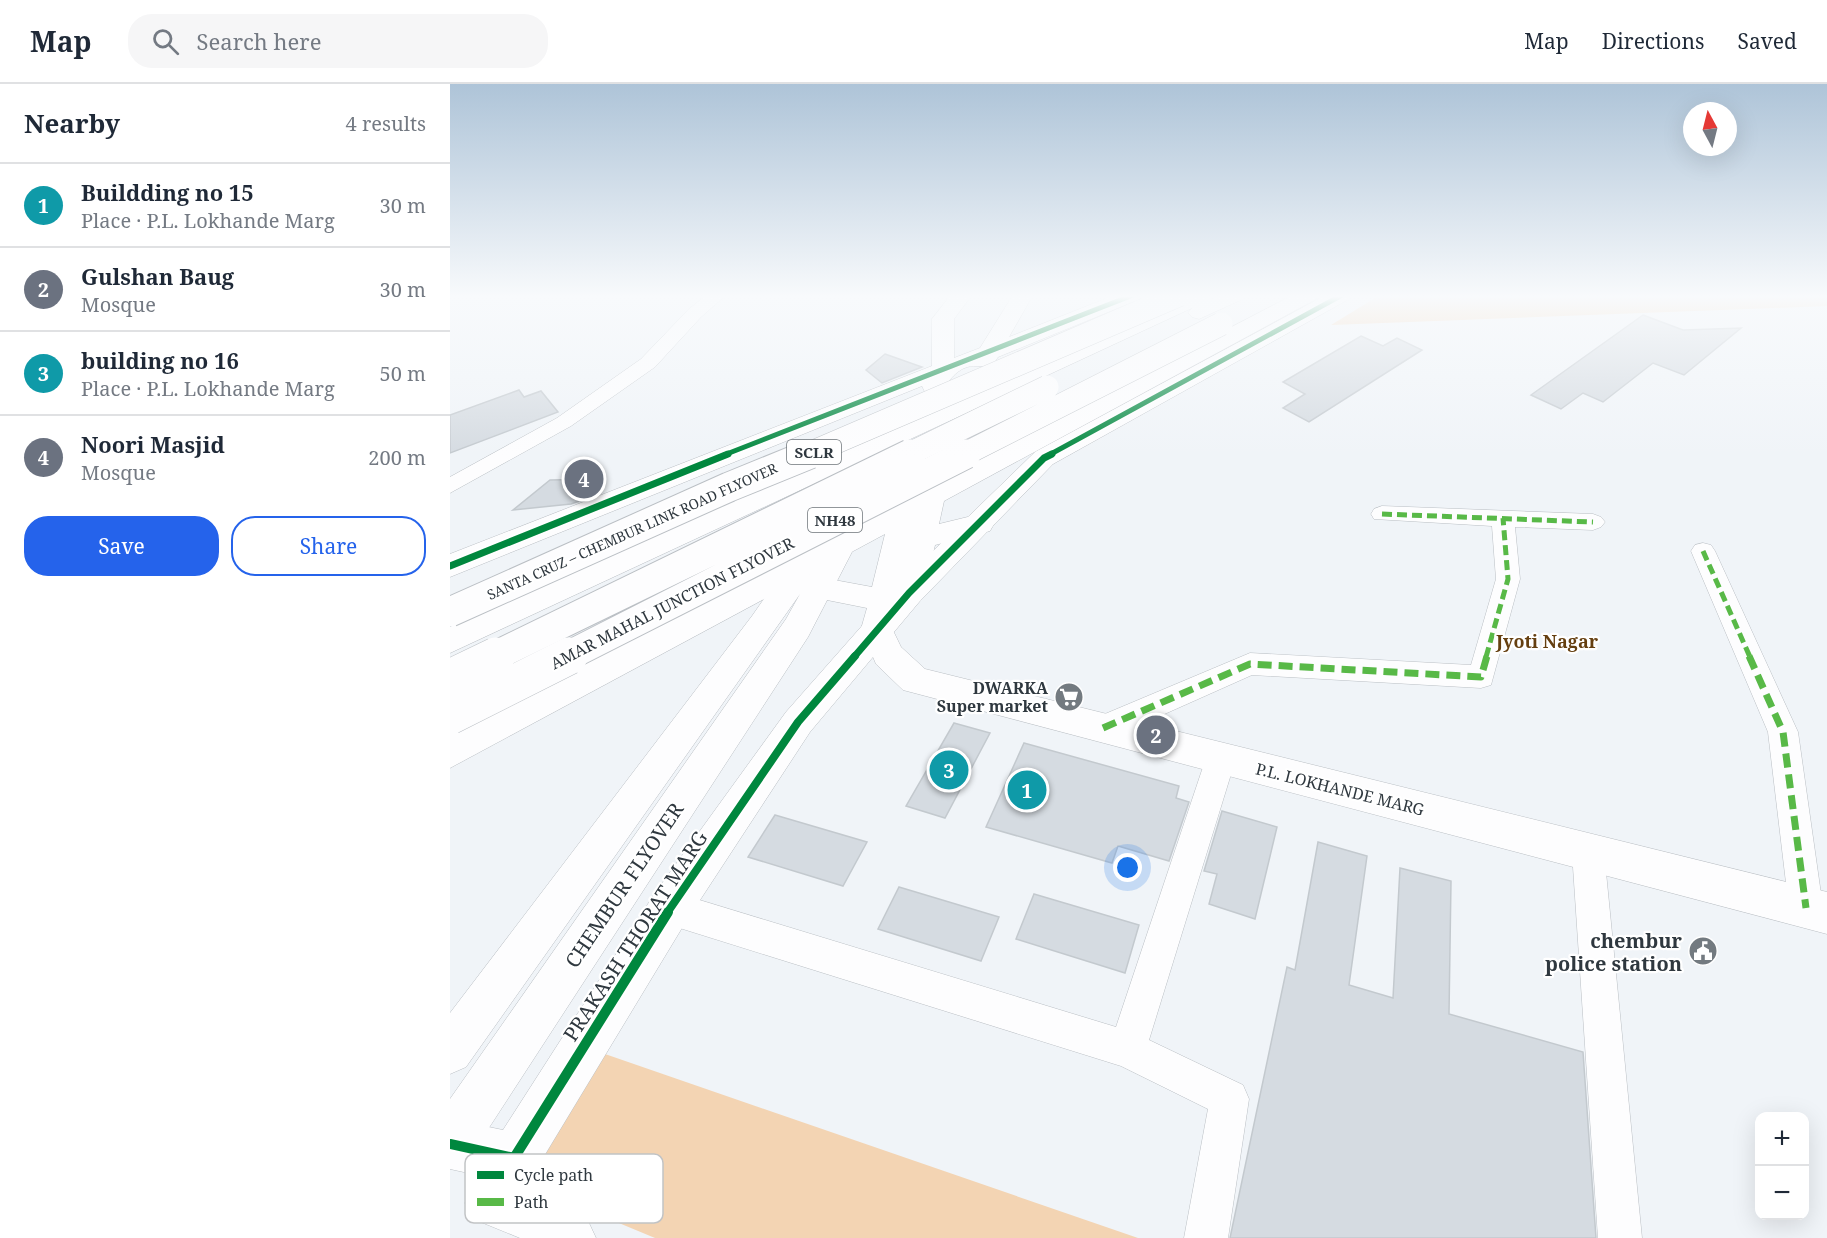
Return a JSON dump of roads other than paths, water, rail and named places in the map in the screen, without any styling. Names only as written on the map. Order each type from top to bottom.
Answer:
[{"type":"main road","points":[[943,349],[943,369],[957,407],[994,462]]},
{"type":"main road","points":[[450,1051],[766,617],[841,545],[957,407],[992,349]]},
{"type":"main road","points":[[450,566],[943,369],[1003,349]]},
{"type":"main road","name":"SANTA CRUZ – CHEMBUR LINK ROAD FLYOVER","points":[[450,591],[718,474],[1024,349]]},
{"type":"main road","name":"SANTA CRUZ – CHEMBUR LINK ROAD FLYOVER","points":[[450,612],[729,487],[914,411],[1056,349]]},
{"type":"main road","points":[[450,641],[667,539],[907,433],[957,407],[1109,349]]},
{"type":"main road","name":"AMAR MAHAL JUNCTION FLYOVER","points":[[450,678],[1130,349]]},
{"type":"main road","name":"AMAR MAHAL JUNCTION FLYOVER","points":[[450,716],[1137,349]]},
{"type":"main road","points":[[1040,449],[1215,349]]},
{"type":"main road","points":[[841,545],[994,462],[1040,449],[1236,349]]},
{"type":"main road","points":[[988,355],[1040,449]]},
{"type":"main road","points":[[810,576],[907,433],[943,369]]},
{"type":"main road","name":"PRAKASH THORAT MARG","points":[[516,1154],[669,908],[798,722],[890,607],[980,524],[1040,449]]},
{"type":"main road","points":[[890,607],[923,538],[932,495]]},
{"type":"main road","points":[[890,607],[903,510]]},
{"type":"main road","points":[[923,538],[980,524]]},
{"type":"main road","points":[[810,576],[890,607]]},
{"type":"main road","name":"P.L. LOKHANDE MARG","points":[[890,607],[888,655],[915,680],[1816,911]]},
{"type":"main road","points":[[450,752],[766,617]]},
{"type":"main road","name":"CHEMBUR FLYOVER","points":[[450,1143],[766,617]]},
{"type":"main road","points":[[450,1143],[497,1154]]},
{"type":"street","points":[[450,486],[564,422],[648,363],[661,349]]},
{"type":"street","points":[[1382,514],[1593,522]]},
{"type":"street","points":[[1103,728],[1250,664],[1481,677],[1508,579],[1503,518]]},
{"type":"street","points":[[1703,551],[1783,732],[1816,911]]},
{"type":"street","points":[[1127,1049],[1221,758]]},
{"type":"street","points":[[1588,852],[1620,1238]]},
{"type":"street","points":[[669,908],[1127,1049],[1228,1099],[1206,1238]]},
{"type":"street","name":"PRAKASH THORAT MARG","points":[[536,1223],[574,1238]]},
{"type":"place","name":"Noori Masjid","points":[[584,479]]},
{"type":"place","name":"DWARKA Super market","points":[[1069,697]]},
{"type":"place","name":"Gulshan Baug","points":[[1156,735]]},
{"type":"place","name":"building no 16","points":[[949,770]]},
{"type":"place","name":"Buildding no 15","points":[[1027,790]]},
{"type":"place","name":"chembur police station","points":[[1703,951]]},
{"type":"district","name":"Jyoti Nagar","points":[[1547,641]]}]
